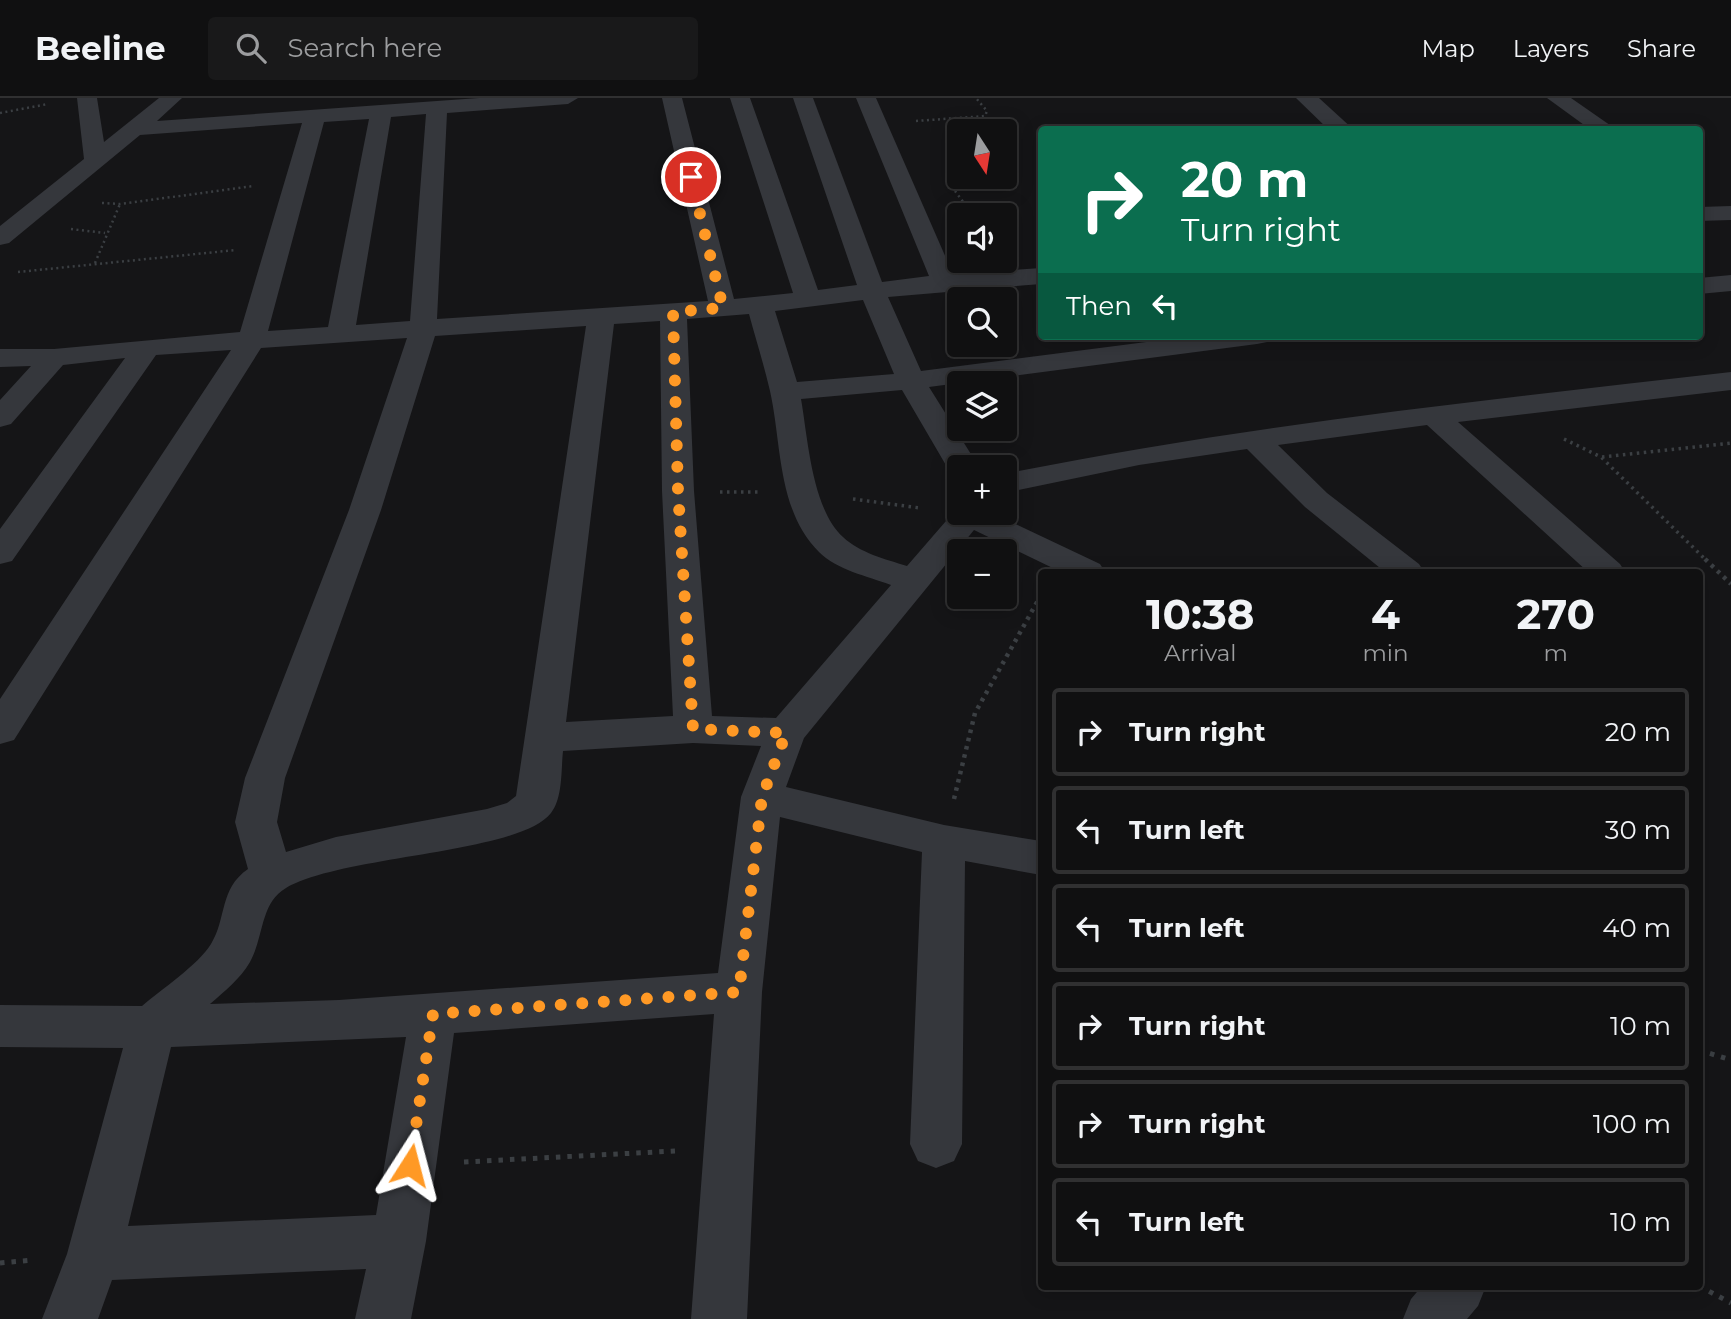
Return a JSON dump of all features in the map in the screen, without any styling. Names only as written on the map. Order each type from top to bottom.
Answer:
[{"type":"street","points":[[87,98],[95,159]]},
{"type":"street","points":[[6,230],[173,98]]},
{"type":"street","points":[[134,129],[568,98]]},
{"type":"street","points":[[672,98],[723,308]]},
{"type":"street","points":[[740,98],[808,299]]},
{"type":"street","points":[[803,98],[872,290],[911,381],[956,455]]},
{"type":"street","points":[[866,98],[944,282]]},
{"type":"street","points":[[1307,98],[1338,126]]},
{"type":"street","points":[[1557,98],[1600,126]]},
{"type":"street","points":[[272,875],[256,822],[265,778],[365,510],[423,330],[437,108]]},
{"type":"street","points":[[341,335],[381,112]]},
{"type":"street","points":[[0,730],[251,341],[315,116]]},
{"type":"street","points":[[1703,200],[1718,213]]},
{"type":"street","points":[[0,358],[54,357],[147,347],[673,312],[760,305],[944,282],[1038,276]]},
{"type":"street","points":[[1703,286],[1731,283]]},
{"type":"street","points":[[760,305],[785,392],[804,493],[819,532],[832,546],[853,559],[912,580]]},
{"type":"street","points":[[673,312],[678,491],[693,729]]},
{"type":"street","points":[[70,1319],[94,1254],[152,1027],[223,964],[233,950],[251,890],[272,875],[336,854],[487,825],[522,815],[536,803],[601,316]]},
{"type":"street","points":[[785,392],[911,381],[1226,340]]},
{"type":"street","points":[[0,553],[147,347]]},
{"type":"street","points":[[0,418],[54,357]]},
{"type":"street","points":[[1017,481],[1139,456],[1731,381]]},
{"type":"street","points":[[1435,418],[1605,569]]},
{"type":"street","points":[[1255,440],[1317,500],[1402,569]]},
{"type":"street","points":[[719,1319],[727,1149],[739,992],[762,797],[786,733],[960,525]]},
{"type":"street","points":[[992,525],[1082,569]]},
{"type":"street","points":[[544,738],[693,729],[786,733]]},
{"type":"street","points":[[762,797],[944,841],[1038,857]]},
{"type":"street","points":[[936,1144],[944,841]]},
{"type":"street","points":[[0,1027],[152,1027],[339,1021],[739,992]]},
{"type":"street","points":[[383,1319],[399,1241],[433,1014]]},
{"type":"street","points":[[94,1254],[399,1241]]},
{"type":"street","points":[[1431,1319],[1455,1290]]},
{"type":"path","points":[[877,124],[985,116],[987,111],[976,98]]},
{"type":"path","points":[[0,113],[53,103]]},
{"type":"path","points":[[95,263],[120,204],[296,181]]},
{"type":"path","points":[[955,191],[964,203]]},
{"type":"path","points":[[13,272],[279,246]]},
{"type":"path","points":[[1731,443],[1601,457],[1731,584]]},
{"type":"path","points":[[944,841],[975,713],[1038,600]]},
{"type":"path","points":[[1703,1051],[1731,1060]]},
{"type":"path","points":[[410,1165],[727,1149]]},
{"type":"path","points":[[1703,1288],[1731,1303]]},
{"type":"route","points":[[410,1165],[433,1014],[739,992],[762,797],[786,733],[693,729],[678,491],[673,312],[723,308],[691,177]]}]
